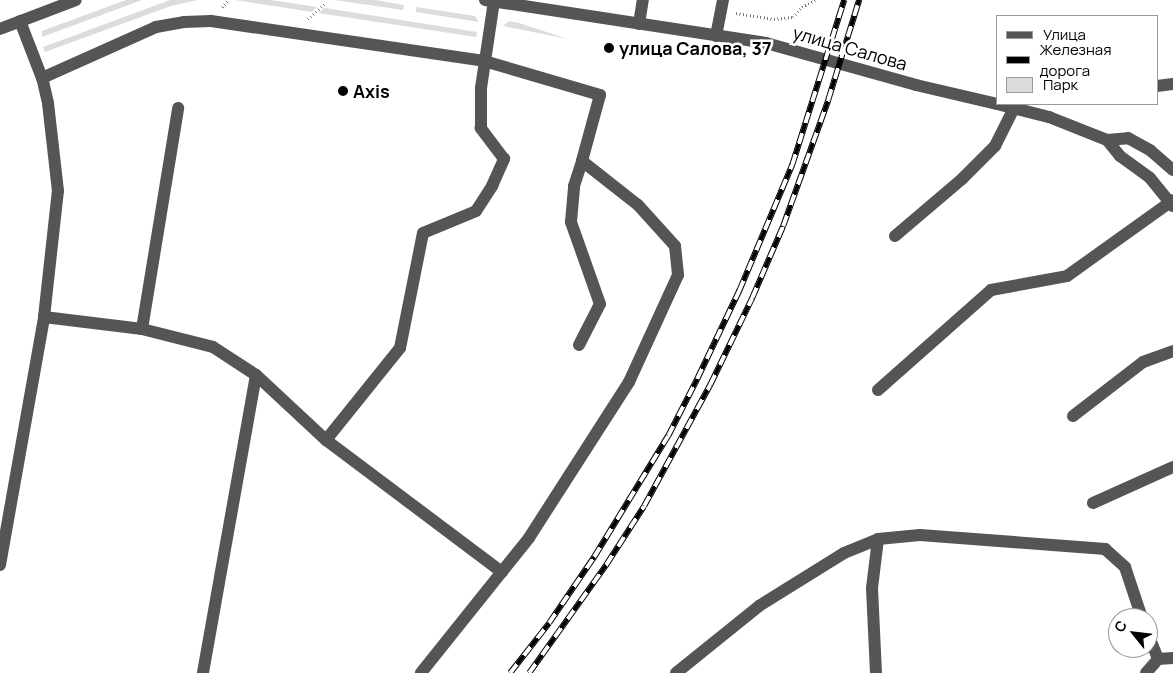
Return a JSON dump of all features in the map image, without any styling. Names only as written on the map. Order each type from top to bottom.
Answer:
[{"type":"street","points":[[0,28],[20,22],[49,5],[76,0]]},
{"type":"street","points":[[639,24],[643,0]]},
{"type":"street","points":[[716,36],[723,0]]},
{"type":"street","points":[[326,440],[400,348],[423,233],[476,211],[492,186],[504,159],[481,128],[481,88],[490,1]]},
{"type":"street","name":"улица Салова","points":[[490,1],[766,43],[908,83],[996,104]]},
{"type":"street","points":[[42,78],[156,28],[184,22],[211,21],[484,61],[600,94],[574,186],[571,222],[600,304],[579,344]]},
{"type":"street","points":[[0,565],[44,317],[58,191],[48,103],[42,78],[20,22]]},
{"type":"street","points":[[1158,86],[1173,84]]},
{"type":"street","name":"улица Салова","points":[[1001,105],[1072,125],[1107,140],[1120,156],[1150,178],[1172,203]]},
{"type":"street","points":[[142,329],[178,108]]},
{"type":"street","points":[[895,236],[962,180],[995,146],[1014,108]]},
{"type":"street","name":"улица Салова","points":[[1107,140],[1128,138],[1150,151],[1173,170]]},
{"type":"street","points":[[421,673],[529,538],[629,382],[678,275],[675,246],[638,205],[582,161]]},
{"type":"street","points":[[878,390],[990,290],[1067,276],[1172,203]]},
{"type":"street","points":[[44,317],[142,329],[213,347],[256,376],[326,440],[502,572]]},
{"type":"street","points":[[1073,416],[1142,362],[1173,351]]},
{"type":"street","points":[[203,673],[256,376]]},
{"type":"street","points":[[1093,503],[1173,467]]},
{"type":"street","points":[[676,673],[759,606],[844,553],[878,540],[920,535],[1105,549],[1125,567],[1139,608]]},
{"type":"street","points":[[876,673],[872,588],[878,540]]},
{"type":"street","points":[[1146,673],[1158,659],[1173,658]]},
{"type":"street","points":[[1158,659],[1159,673]]},
{"type":"path","points":[[730,12],[774,19],[793,17],[802,7],[815,0]]},
{"type":"green space","points":[[126,0],[142,0],[42,37],[42,31]]},
{"type":"green space","points":[[170,0],[198,0],[171,6],[45,52],[43,47]]},
{"type":"green space","points":[[235,0],[271,0],[317,7],[312,12]]},
{"type":"green space","points":[[334,0],[375,0],[404,5],[403,10]]},
{"type":"green space","points":[[416,7],[475,16],[479,22],[416,12]]},
{"type":"green space","points":[[325,8],[477,32],[476,37],[318,13]]},
{"type":"green space","points":[[509,21],[519,23],[568,39],[503,26]]},
{"type":"railway","points":[[510,673],[549,623],[594,557],[668,436],[697,379],[739,291],[792,165],[844,0]]},
{"type":"railway","points":[[529,673],[606,565],[644,506],[710,385],[752,298],[783,226],[828,100],[859,0]]},
{"type":"place","name":"улица Салова, 37","points":[[609,48]]},
{"type":"place","name":"Axis","points":[[343,91]]}]
